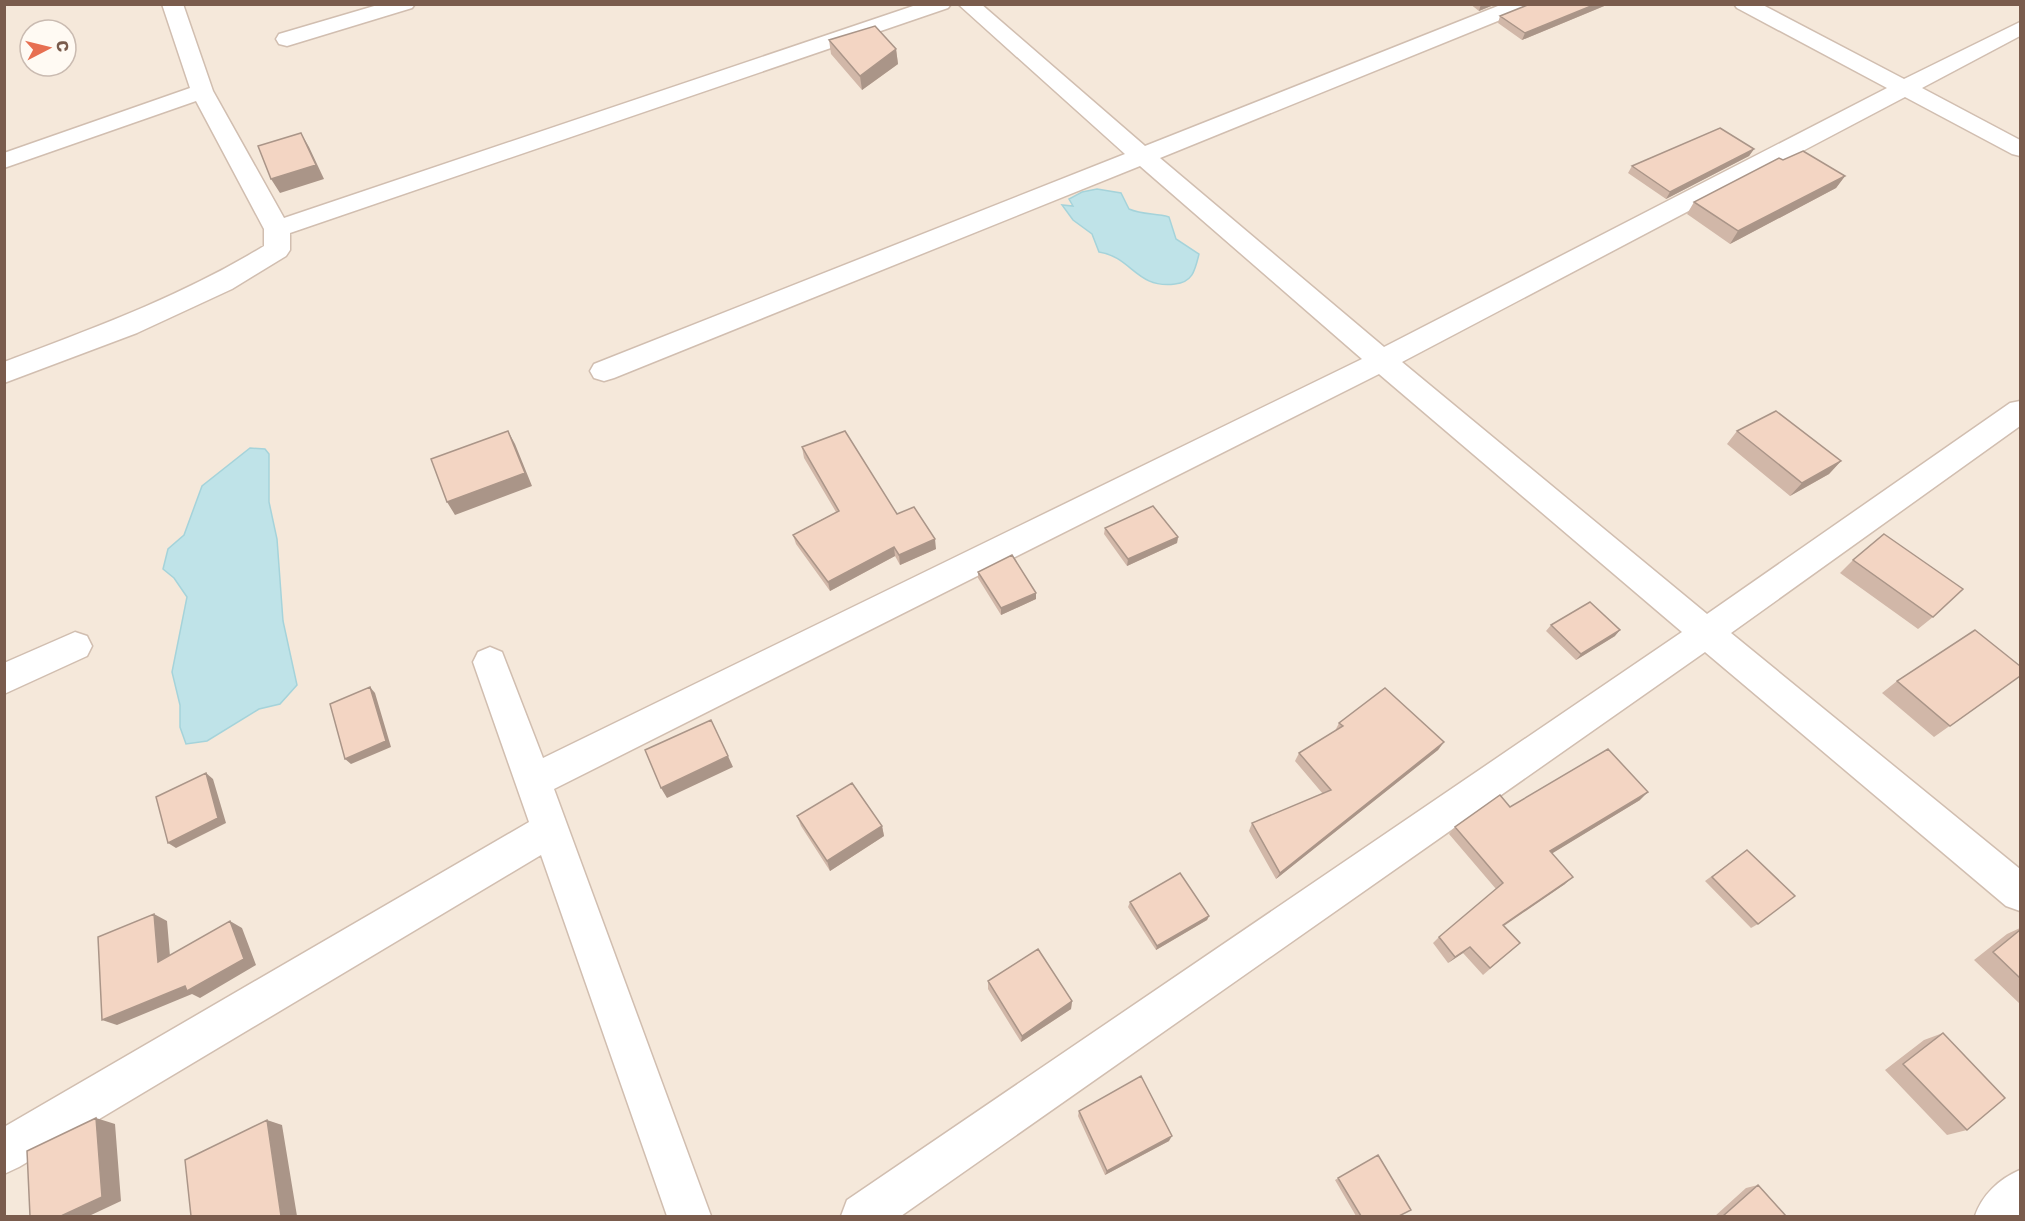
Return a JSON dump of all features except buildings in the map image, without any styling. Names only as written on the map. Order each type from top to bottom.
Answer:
[{"type":"lane","points":[[4,374],[127,326],[223,283],[277,250],[277,229],[202,91],[172,4]]},
{"type":"lane","points":[[287,39],[405,4]]},
{"type":"lane","points":[[277,229],[941,4]]},
{"type":"lane","points":[[968,4],[1142,158],[1381,361],[2020,893]]},
{"type":"lane","points":[[604,371],[1523,4]]},
{"type":"lane","points":[[1744,4],[2020,149]]},
{"type":"lane","points":[[531,782],[1381,361],[1905,90],[2020,28]]},
{"type":"lane","points":[[4,161],[202,91]]},
{"type":"lane","points":[[863,1216],[1706,633],[2020,411]]},
{"type":"lane","points":[[4,678],[75,646]]},
{"type":"lane","points":[[490,662],[531,782],[689,1216]]},
{"type":"lane","points":[[4,1152],[549,830]]},
{"type":"lane","points":[[1997,1216],[2020,1192]]},
{"type":"shaded area","points":[[5,5],[2020,5],[2020,1216],[5,1216]]},
{"type":"water","points":[[1097,189],[1121,193],[1129,209],[1169,217],[1176,239],[1199,254],[1194,270],[1186,281],[1175,284],[1151,282],[1119,260],[1099,252],[1092,234],[1073,220],[1062,205],[1073,206],[1069,199],[1082,192]]},
{"type":"water","points":[[250,448],[265,449],[269,454],[269,502],[277,539],[283,621],[297,685],[280,704],[259,709],[207,741],[186,744],[180,727],[180,705],[172,672],[187,597],[174,578],[163,569],[168,549],[184,535],[202,486]]}]
